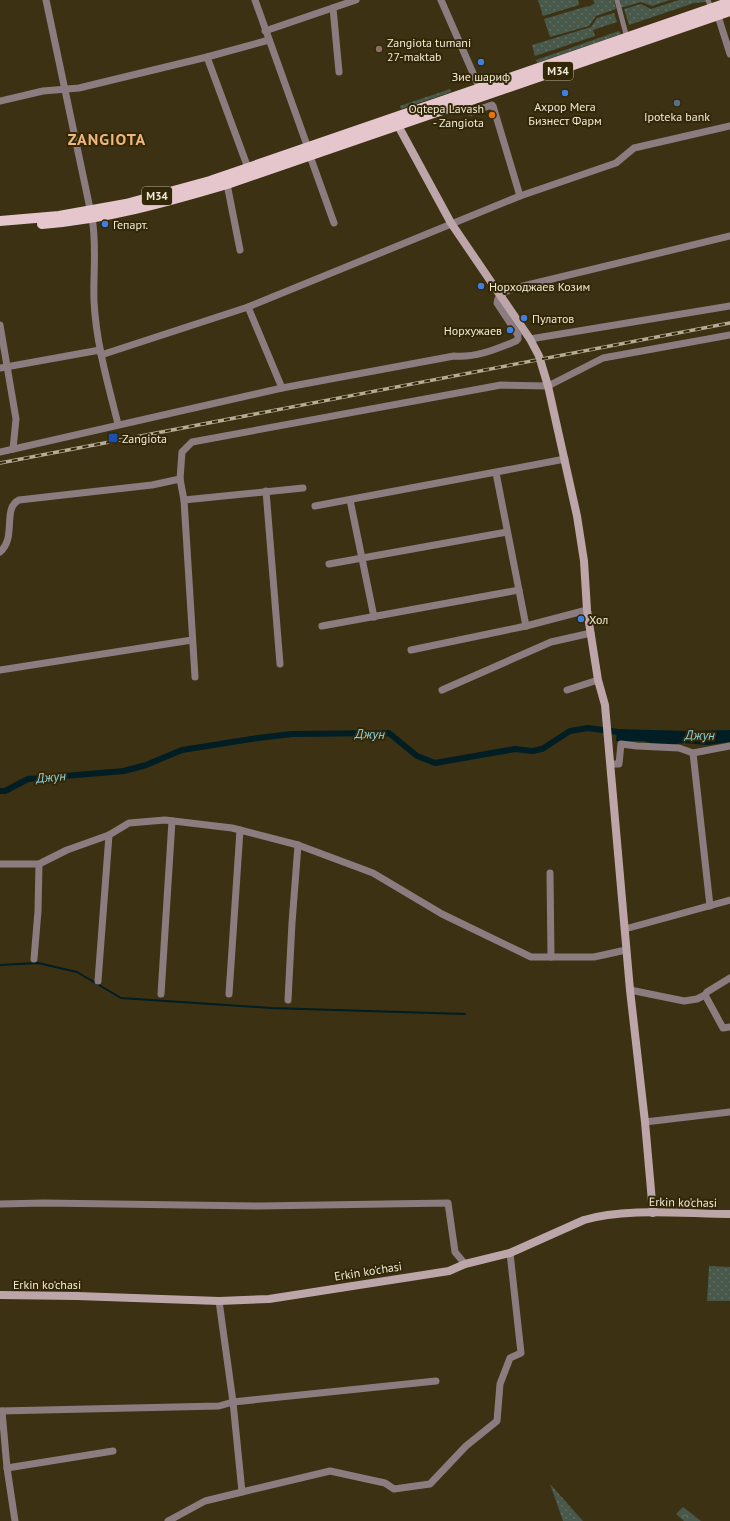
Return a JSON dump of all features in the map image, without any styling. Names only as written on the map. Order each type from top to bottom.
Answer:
[{"type":"main road","name":"M34","points":[[0,221],[91,214],[144,208],[227,184],[309,152],[396,122],[480,89],[730,2]]},
{"type":"main road","name":"M34","points":[[396,122],[467,102],[712,8],[730,12]]},
{"type":"main road","points":[[396,122],[451,223],[530,339],[539,356],[548,386],[577,516],[584,561],[587,610],[598,680],[605,705],[626,950],[645,1122],[653,1213]]},
{"type":"main road","name":"M34","points":[[0,228],[62,222],[156,196],[248,168],[309,152]]},
{"type":"main road","name":"Erkin ko'chasi","points":[[0,1295],[219,1301],[269,1300],[449,1271],[465,1264],[510,1253],[596,1216],[653,1213],[730,1214]]},
{"type":"street","points":[[46,0],[95,234],[94,301],[100,352],[118,424]]},
{"type":"street","points":[[255,0],[334,223]]},
{"type":"street","points":[[265,31],[356,0]]},
{"type":"street","points":[[441,0],[480,89]]},
{"type":"street","points":[[617,0],[627,38]]},
{"type":"street","points":[[333,8],[339,72]]},
{"type":"street","points":[[712,8],[730,54]]},
{"type":"street","points":[[0,101],[43,91],[79,88],[207,57],[269,40]]},
{"type":"street","points":[[207,57],[248,168]]},
{"type":"street","points":[[467,102],[471,112],[492,105],[493,106],[520,196]]},
{"type":"street","points":[[3,368],[100,352],[248,307],[520,196],[616,163],[634,148],[730,126]]},
{"type":"street","points":[[227,184],[240,250]]},
{"type":"street","points":[[0,452],[282,388],[454,356],[464,357],[480,354],[516,342],[518,339],[518,335],[496,300],[500,294],[515,288],[730,236]]},
{"type":"street","points":[[530,339],[730,306]]},
{"type":"street","points":[[248,307],[282,388]]},
{"type":"street","points":[[0,325],[3,368],[16,419],[13,450]]},
{"type":"street","points":[[195,677],[184,500],[180,479],[182,452],[192,442],[501,385],[548,386],[603,358],[730,335]]},
{"type":"street","points":[[315,506],[564,459]]},
{"type":"street","points":[[496,473],[526,626]]},
{"type":"street","points":[[0,552],[8,541],[12,507],[19,500],[152,485],[180,479]]},
{"type":"street","points":[[184,500],[303,488]]},
{"type":"street","points":[[266,491],[280,664]]},
{"type":"street","points":[[350,500],[374,617]]},
{"type":"street","points":[[329,564],[508,532]]},
{"type":"street","points":[[322,626],[519,590]]},
{"type":"street","points":[[411,650],[526,626],[587,610]]},
{"type":"street","points":[[442,690],[551,642],[591,633]]},
{"type":"street","points":[[0,670],[192,640]]},
{"type":"street","points":[[567,690],[598,680]]},
{"type":"street","points":[[611,764],[619,764],[621,744],[679,748],[693,753],[730,746]]},
{"type":"street","points":[[693,753],[710,906]]},
{"type":"street","points":[[0,864],[39,864],[67,850],[109,835],[129,823],[165,820],[240,830],[298,845],[373,873],[442,914],[531,957],[594,957],[626,950]]},
{"type":"street","points":[[161,994],[172,821]]},
{"type":"street","points":[[229,994],[233,914],[240,830]]},
{"type":"street","points":[[98,980],[109,835]]},
{"type":"street","points":[[288,1000],[298,845]]},
{"type":"street","points":[[34,959],[37,927],[39,864]]},
{"type":"street","points":[[550,873],[551,957]]},
{"type":"street","points":[[625,929],[730,900]]},
{"type":"street","points":[[630,990],[684,1000],[697,999],[730,978]]},
{"type":"street","points":[[705,995],[723,1028],[730,1027]]},
{"type":"street","points":[[645,1122],[730,1112]]},
{"type":"street","points":[[0,1204],[44,1203],[259,1206],[448,1203],[455,1252],[465,1264]]},
{"type":"street","points":[[168,1521],[206,1501],[330,1471],[385,1482],[394,1489],[430,1484],[466,1446],[497,1421],[500,1384],[510,1358],[521,1353],[510,1253]]},
{"type":"street","points":[[219,1301],[233,1402],[242,1492]]},
{"type":"street","points":[[15,1521],[3,1452],[1,1411],[219,1406],[233,1402],[436,1381]]},
{"type":"street","points":[[7,1468],[113,1451]]},
{"type":"green space","points":[[538,0],[578,0],[579,5],[543,16]]},
{"type":"green space","points":[[593,0],[614,0],[616,9],[596,16],[589,26],[550,37],[544,19],[588,6],[589,7],[595,3]]},
{"type":"green space","points":[[620,0],[670,0],[652,6],[641,2],[621,7]]},
{"type":"green space","points":[[679,0],[706,0],[706,2],[694,3],[629,25],[624,9],[641,4],[651,9]]},
{"type":"green space","points":[[614,13],[617,22],[593,30],[595,36],[535,56],[532,45],[591,27],[597,18]]},
{"type":"green space","points":[[619,31],[621,34],[537,63],[536,60]]},
{"type":"green space","points":[[450,89],[451,92],[401,109],[400,106]]},
{"type":"green space","points":[[709,1266],[730,1267],[730,1301],[707,1301]]},
{"type":"green space","points":[[550,1484],[583,1521],[563,1521]]},
{"type":"green space","points":[[683,1507],[701,1521],[684,1521],[676,1514]]},
{"type":"water","points":[[617,729],[689,731],[730,730],[730,742],[707,745],[684,743],[661,746],[644,741],[616,741]]},
{"type":"waterway","name":"Джун","points":[[0,791],[5,791],[28,779],[124,771],[146,765],[182,750],[292,734],[389,733],[417,756],[435,763],[515,749],[532,751],[542,749],[570,731],[588,728],[625,733]]},
{"type":"waterway","points":[[0,965],[38,963],[77,972],[121,998],[271,1008],[465,1014]]},
{"type":"railway","points":[[0,463],[730,323]]},
{"type":"place","name":"Zangiota tumani 27-maktab","points":[[379,49]]},
{"type":"place","name":"Зие шариф","points":[[481,62]]},
{"type":"place","name":"Ахрор Мега Бизнест Фарм","points":[[565,93]]},
{"type":"place","name":"Ipoteka bank","points":[[677,103]]},
{"type":"place","name":"Oqtepa Lavash - Zangiota","points":[[492,115]]},
{"type":"place","name":"Гепарт.","points":[[105,224]]},
{"type":"place","name":"Норходжаев Козим","points":[[481,286]]},
{"type":"place","name":"Пулатов","points":[[524,318]]},
{"type":"place","name":"Норхужаев","points":[[510,330]]},
{"type":"place","name":"Zangiota","points":[[113,438]]},
{"type":"place","name":"Хол","points":[[581,619]]},
{"type":"district","name":"ZANGIOTA","points":[[107,139]]}]
